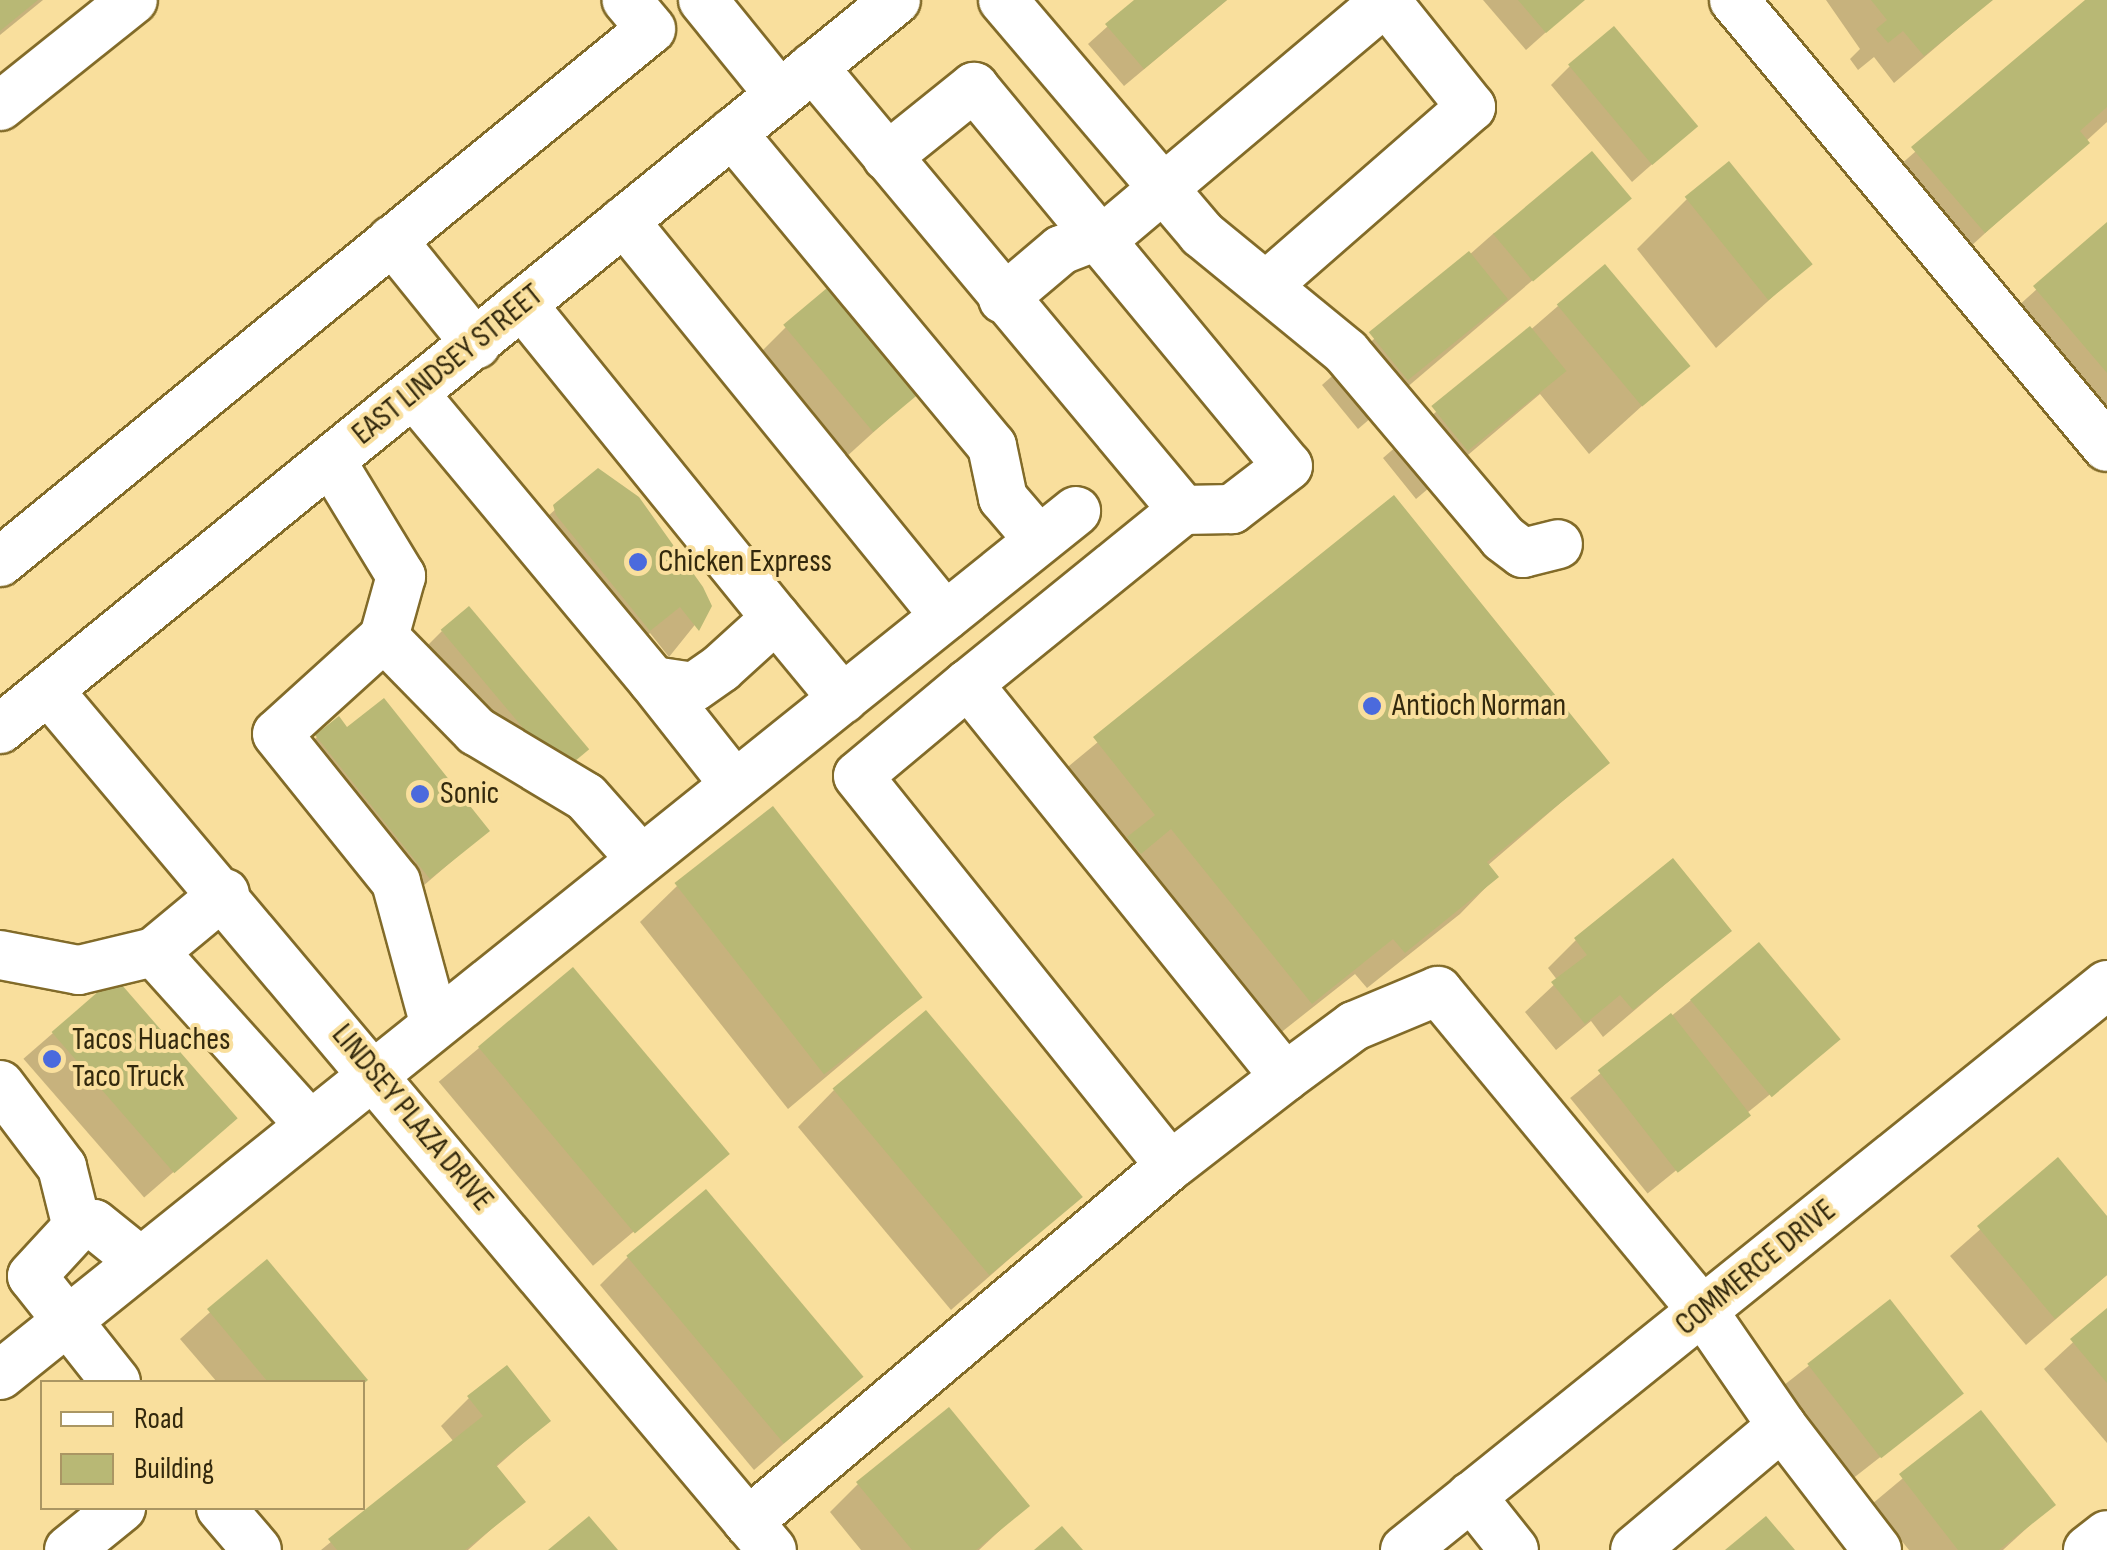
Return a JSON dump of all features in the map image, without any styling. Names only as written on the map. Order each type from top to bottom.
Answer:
[{"type":"street","points":[[0,106],[132,0]]},
{"type":"street","points":[[703,0],[887,157],[1183,510]]},
{"type":"street","name":"EAST LINDSEY STREET","points":[[0,729],[896,0]]},
{"type":"street","points":[[1003,0],[1163,190],[1266,286],[1346,352],[1502,538],[1523,553],[1558,544]]},
{"type":"street","points":[[1734,0],[2107,446]]},
{"type":"street","points":[[1003,298],[1061,250],[1098,236],[1163,190],[1386,1],[1471,107],[1266,286]]},
{"type":"street","points":[[0,562],[392,240],[650,10]]},
{"type":"street","points":[[887,157],[974,87],[1288,466],[1232,510],[1183,510],[858,776],[1170,1166]]},
{"type":"street","points":[[732,133],[992,446],[1003,498],[1039,540]]},
{"type":"street","points":[[624,221],[946,616]]},
{"type":"street","points":[[392,240],[476,344]]},
{"type":"street","points":[[522,304],[843,699]]},
{"type":"street","points":[[414,394],[735,785]]},
{"type":"street","points":[[330,461],[401,576],[384,637],[277,734],[396,882],[434,1022]]},
{"type":"street","points":[[0,1375],[372,1070],[1076,511]]},
{"type":"street","points":[[653,681],[694,687],[776,618]]},
{"type":"street","points":[[384,637],[476,731],[586,797],[642,858]]},
{"type":"street","points":[[968,684],[1285,1077]]},
{"type":"street","name":"LINDSEY PLAZA DRIVE","points":[[48,690],[225,893],[760,1536]]},
{"type":"street","points":[[0,954],[80,970],[154,952],[225,893]]},
{"type":"street","points":[[154,952],[308,1123]]},
{"type":"street","points":[[760,1536],[1170,1166],[1354,1026],[1438,991],[1703,1311],[1782,1426],[1877,1550]]},
{"type":"street","name":"COMMERCE DRIVE","points":[[1405,1550],[1703,1311],[2100,1004]]},
{"type":"street","points":[[0,1085],[62,1166],[77,1227]]},
{"type":"street","points":[[114,1380],[64,1322],[32,1276],[77,1227],[94,1224],[140,1261]]},
{"type":"street","points":[[1635,1550],[1782,1426]]},
{"type":"street","points":[[1471,1496],[1514,1550]]},
{"type":"street","points":[[69,1550],[119,1510]]},
{"type":"street","points":[[223,1510],[257,1550]]},
{"type":"street","points":[[2088,1550],[2107,1534]]},
{"type":"building","points":[[0,0],[38,0],[0,31]]},
{"type":"building","points":[[1134,0],[1227,0],[1144,69],[1105,24]]},
{"type":"building","points":[[1518,0],[1585,0],[1546,33]]},
{"type":"building","points":[[1871,0],[1993,0],[1924,56],[1903,31],[1888,43],[1876,29],[1887,20]]},
{"type":"building","points":[[2085,0],[2107,0],[2107,107],[2080,131],[2090,143],[1985,233],[1911,147]]},
{"type":"building","points":[[1614,26],[1698,126],[1652,165],[1568,65]]},
{"type":"building","points":[[1592,151],[1632,198],[1533,281],[1493,234]]},
{"type":"building","points":[[1729,161],[1813,264],[1768,300],[1685,197]]},
{"type":"building","points":[[2107,222],[2107,373],[2033,286]]},
{"type":"building","points":[[1469,251],[1508,299],[1408,380],[1369,332]]},
{"type":"building","points":[[1605,264],[1690,366],[1642,406],[1557,304]]},
{"type":"building","points":[[833,283],[923,390],[873,432],[783,325]]},
{"type":"building","points":[[1530,326],[1567,371],[1468,451],[1431,406]]},
{"type":"building","name":"Chicken Express","points":[[598,468],[639,497],[703,587],[712,606],[699,631],[680,607],[650,631],[556,515],[553,505]]},
{"type":"building","points":[[1394,495],[1610,763],[1487,862],[1499,877],[1405,953],[1393,939],[1312,1004],[1171,829],[1141,854],[1127,837],[1155,815],[1093,737]]},
{"type":"building","points":[[469,606],[589,749],[561,773],[441,630]]},
{"type":"building","points":[[384,698],[490,831],[430,879],[315,735],[339,716],[347,727]]},
{"type":"building","points":[[773,806],[923,997],[824,1074],[674,883]]},
{"type":"building","points":[[1673,858],[1732,931],[1633,1010],[1620,995],[1585,1024],[1551,982],[1587,955],[1574,938]]},
{"type":"building","points":[[1759,942],[1841,1039],[1772,1097],[1690,1000]]},
{"type":"building","points":[[573,967],[730,1154],[635,1234],[478,1047]]},
{"type":"building","points":[[115,977],[238,1118],[174,1173],[52,1032]]},
{"type":"building","points":[[926,1010],[1083,1197],[989,1275],[833,1088]]},
{"type":"building","points":[[1671,1013],[1751,1115],[1678,1173],[1598,1070]]},
{"type":"building","points":[[2058,1157],[2107,1216],[2107,1275],[2055,1319],[1977,1226]]},
{"type":"building","points":[[706,1189],[863,1377],[784,1444],[626,1256]]},
{"type":"building","points":[[267,1259],[368,1380],[266,1380],[207,1309]]},
{"type":"building","points":[[1890,1299],[1964,1394],[1881,1458],[1807,1364]]},
{"type":"building","points":[[2107,1308],[2107,1383],[2070,1339]]},
{"type":"building","points":[[507,1365],[551,1421],[496,1465],[526,1502],[465,1550],[337,1550],[328,1539],[483,1416],[467,1396]]},
{"type":"building","points":[[949,1407],[1030,1506],[976,1550],[912,1550],[856,1482]]},
{"type":"building","points":[[1981,1410],[2056,1505],[1999,1550],[1958,1550],[1899,1474]]},
{"type":"building","points":[[589,1516],[618,1550],[548,1550]]},
{"type":"building","points":[[1766,1516],[1795,1550],[1725,1550]]},
{"type":"building","points":[[1062,1526],[1083,1550],[1034,1550]]},
{"type":"place","name":"Chicken Express","points":[[638,562]]},
{"type":"place","name":"Antioch Norman","points":[[1372,706]]},
{"type":"place","name":"Sonic","points":[[420,794]]},
{"type":"place","name":"Tacos Huaches Taco Truck","points":[[52,1059]]}]
